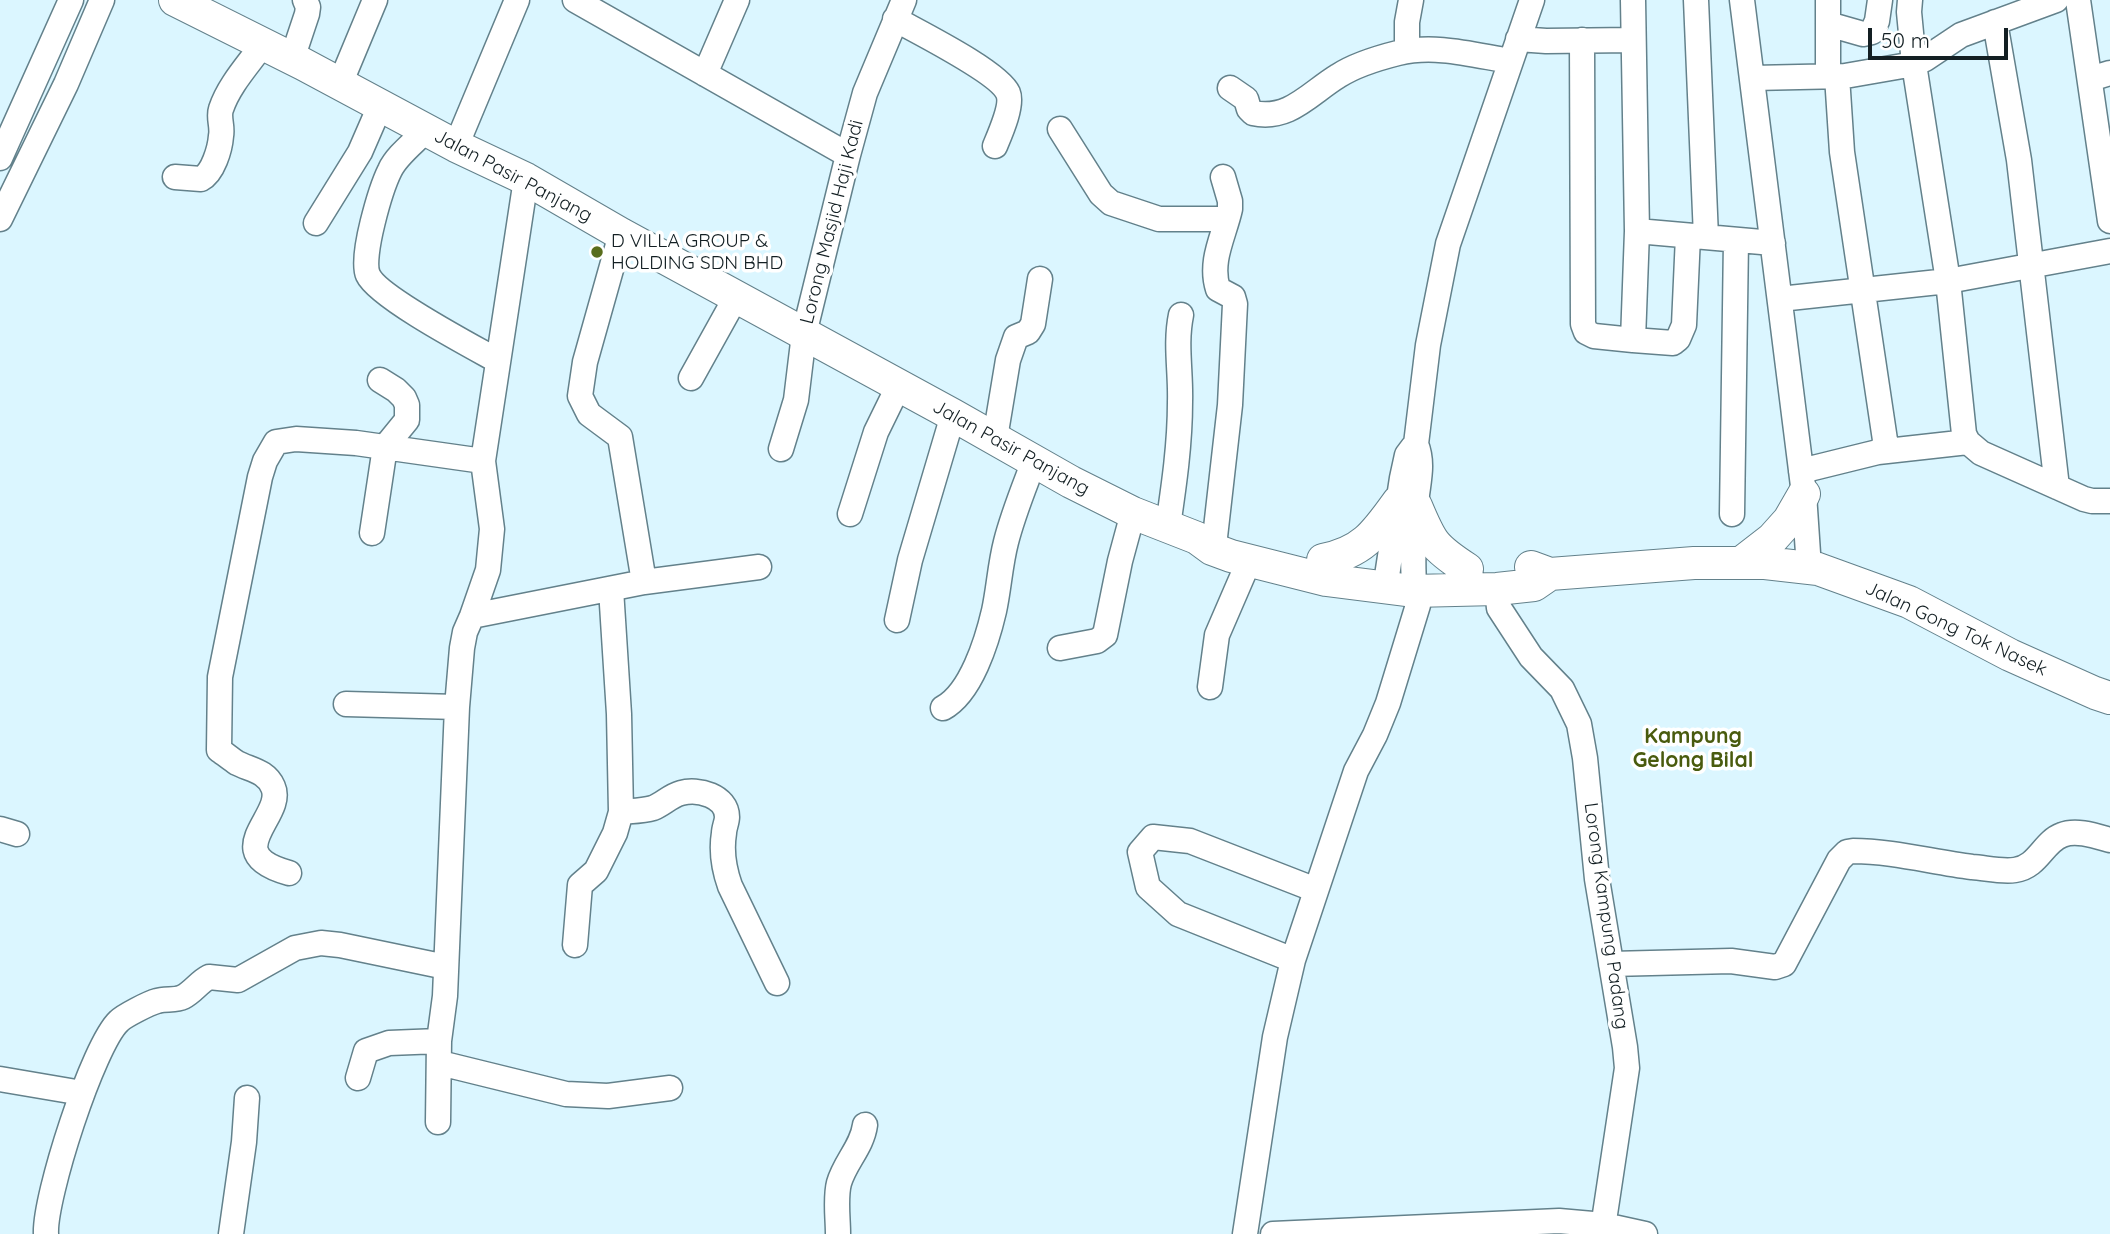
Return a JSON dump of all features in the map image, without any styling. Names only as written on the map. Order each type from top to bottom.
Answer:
[{"type":"main road","name":"Jalan Pasir Panjang","points":[[175,0],[456,146],[526,179],[1103,499],[1172,526]]},
{"type":"main road","points":[[1741,563],[1772,540],[1789,520],[1802,483]]},
{"type":"main road","points":[[1322,560],[1340,556],[1360,546],[1407,504],[1438,550],[1466,569]]},
{"type":"main road","name":"Jalan Gong Tok Nasek","points":[[1172,526],[1400,580],[1466,569],[1535,567],[1549,574],[1694,563],[1809,568],[1848,579],[1909,602],[2010,655],[2110,698]]},
{"type":"main road","name":"Jalan Gong Tok Nasek","points":[[1172,526],[1212,549],[1326,580],[1400,580],[1497,589],[1534,585],[1549,574]]},
{"type":"street","points":[[0,158],[71,0]]},
{"type":"street","points":[[0,219],[66,84],[102,0]]},
{"type":"street","points":[[292,59],[307,14],[305,0]]},
{"type":"street","points":[[340,84],[375,0]]},
{"type":"street","points":[[456,146],[517,0]]},
{"type":"street","points":[[575,0],[848,155]]},
{"type":"street","points":[[705,74],[737,0]]},
{"type":"street","points":[[1407,51],[1407,22],[1411,0]]},
{"type":"street","points":[[1245,1234],[1275,1037],[1293,960],[1356,771],[1388,702],[1418,605],[1400,580],[1407,504],[1421,458],[1416,444],[1428,345],[1448,244],[1532,0]]},
{"type":"street","points":[[1633,0],[1637,232],[1633,340]]},
{"type":"street","points":[[1582,40],[1583,324],[1586,332],[1594,336],[1673,343],[1682,334],[1697,236],[1696,0]]},
{"type":"street","points":[[1742,0],[1802,483],[1809,568]]},
{"type":"street","points":[[1828,12],[1863,34],[1872,32],[1877,21],[1880,0]]},
{"type":"street","points":[[1910,0],[1913,64],[1948,281],[1964,434],[1968,442],[1981,453],[2092,501],[2110,501]]},
{"type":"street","points":[[1753,78],[1806,79],[1845,76],[1913,64],[1961,35],[2056,0]]},
{"type":"street","points":[[2078,0],[2100,76],[2110,221]]},
{"type":"street","points":[[900,10],[1005,89],[1009,99],[1007,112],[995,146]]},
{"type":"street","name":"Lorong Masjid Haji Kadi","points":[[782,449],[796,400],[804,334],[848,155],[865,93],[900,10]]},
{"type":"street","points":[[1802,483],[1883,450],[1885,440],[1842,152],[1832,76],[1828,12]]},
{"type":"street","points":[[1995,22],[2019,160],[2057,487]]},
{"type":"street","points":[[1230,88],[1247,99],[1249,109],[1253,113],[1278,114],[1295,107],[1348,71],[1407,51],[1514,50],[1582,40],[1633,40]]},
{"type":"street","points":[[175,177],[201,179],[209,172],[221,136],[219,116],[225,99],[262,44]]},
{"type":"street","points":[[316,223],[360,152],[380,106]]},
{"type":"street","points":[[1060,129],[1101,194],[1111,203],[1159,219],[1227,219]]},
{"type":"street","points":[[426,130],[391,168],[378,201],[370,234],[365,264],[367,274],[375,286],[405,306],[498,361]]},
{"type":"street","points":[[1060,648],[1097,640],[1105,635],[1172,526],[1230,405],[1235,300],[1219,289],[1215,271],[1230,201],[1223,177]]},
{"type":"street","points":[[438,1122],[462,648],[465,632],[488,570],[492,529],[483,461],[526,179]]},
{"type":"street","points":[[1637,232],[1773,243]]},
{"type":"street","points":[[621,234],[585,362],[580,396],[589,414],[620,437],[645,582]]},
{"type":"street","points":[[1732,514],[1736,240]]},
{"type":"street","points":[[1780,299],[1948,281],[2110,251]]},
{"type":"street","points":[[995,438],[1010,352],[1016,337],[1028,332],[1033,324],[1040,279]]},
{"type":"street","points":[[691,378],[736,297]]},
{"type":"street","points":[[1172,526],[1181,400],[1178,338],[1181,315]]},
{"type":"street","points":[[372,533],[386,447],[407,420],[407,405],[397,390],[380,380]]},
{"type":"street","points":[[850,514],[876,432],[899,385]]},
{"type":"street","points":[[897,620],[910,560],[953,415]]},
{"type":"street","points":[[289,873],[269,867],[256,850],[256,839],[274,797],[273,787],[259,772],[234,761],[219,750],[220,677],[265,461],[276,442],[296,439],[386,447],[483,461]]},
{"type":"street","points":[[1878,452],[1968,442]]},
{"type":"street","points":[[943,708],[953,702],[967,682],[986,640],[1007,537],[1034,461]]},
{"type":"street","points":[[1210,687],[1217,635],[1249,561]]},
{"type":"street","points":[[472,616],[645,582],[759,568]]},
{"type":"street","points":[[575,945],[580,885],[596,871],[615,833],[621,812],[619,714],[611,589]]},
{"type":"street","name":"Lorong Kampung Padang","points":[[1497,589],[1499,608],[1531,657],[1562,690],[1579,724],[1585,758],[1597,879],[1627,1068],[1603,1229]]},
{"type":"street","points":[[346,704],[457,707]]},
{"type":"street","points":[[621,812],[649,809],[685,792],[718,798],[725,806],[727,818],[723,835],[725,872],[777,983]]},
{"type":"street","points":[[1611,964],[1731,961],[1775,967],[1784,964],[1839,860],[1847,852],[1859,851],[1963,866],[2014,870],[2035,860],[2060,835],[2069,833],[2110,840]]},
{"type":"street","points":[[1293,960],[1178,915],[1148,887],[1140,852],[1153,837],[1190,841],[1315,890]]},
{"type":"street","points":[[46,1234],[47,1213],[82,1093],[112,1028],[122,1018],[158,1000],[183,997],[209,977],[238,980],[295,948],[321,943],[446,967]]},
{"type":"street","points":[[358,1078],[366,1051],[389,1044],[440,1052],[566,1094],[608,1096],[670,1088]]},
{"type":"street","points":[[0,1079],[82,1093]]},
{"type":"street","points":[[231,1234],[244,1142],[247,1098]]},
{"type":"street","points":[[838,1234],[840,1180],[856,1151],[865,1125]]},
{"type":"street","points":[[1273,1234],[1559,1221],[1645,1234]]},
{"type":"place","name":"D VILLA GROUP & HOLDING SDN BHD","points":[[597,252]]},
{"type":"district","name":"Kampung Gelong Bilal","points":[[1693,749]]}]
